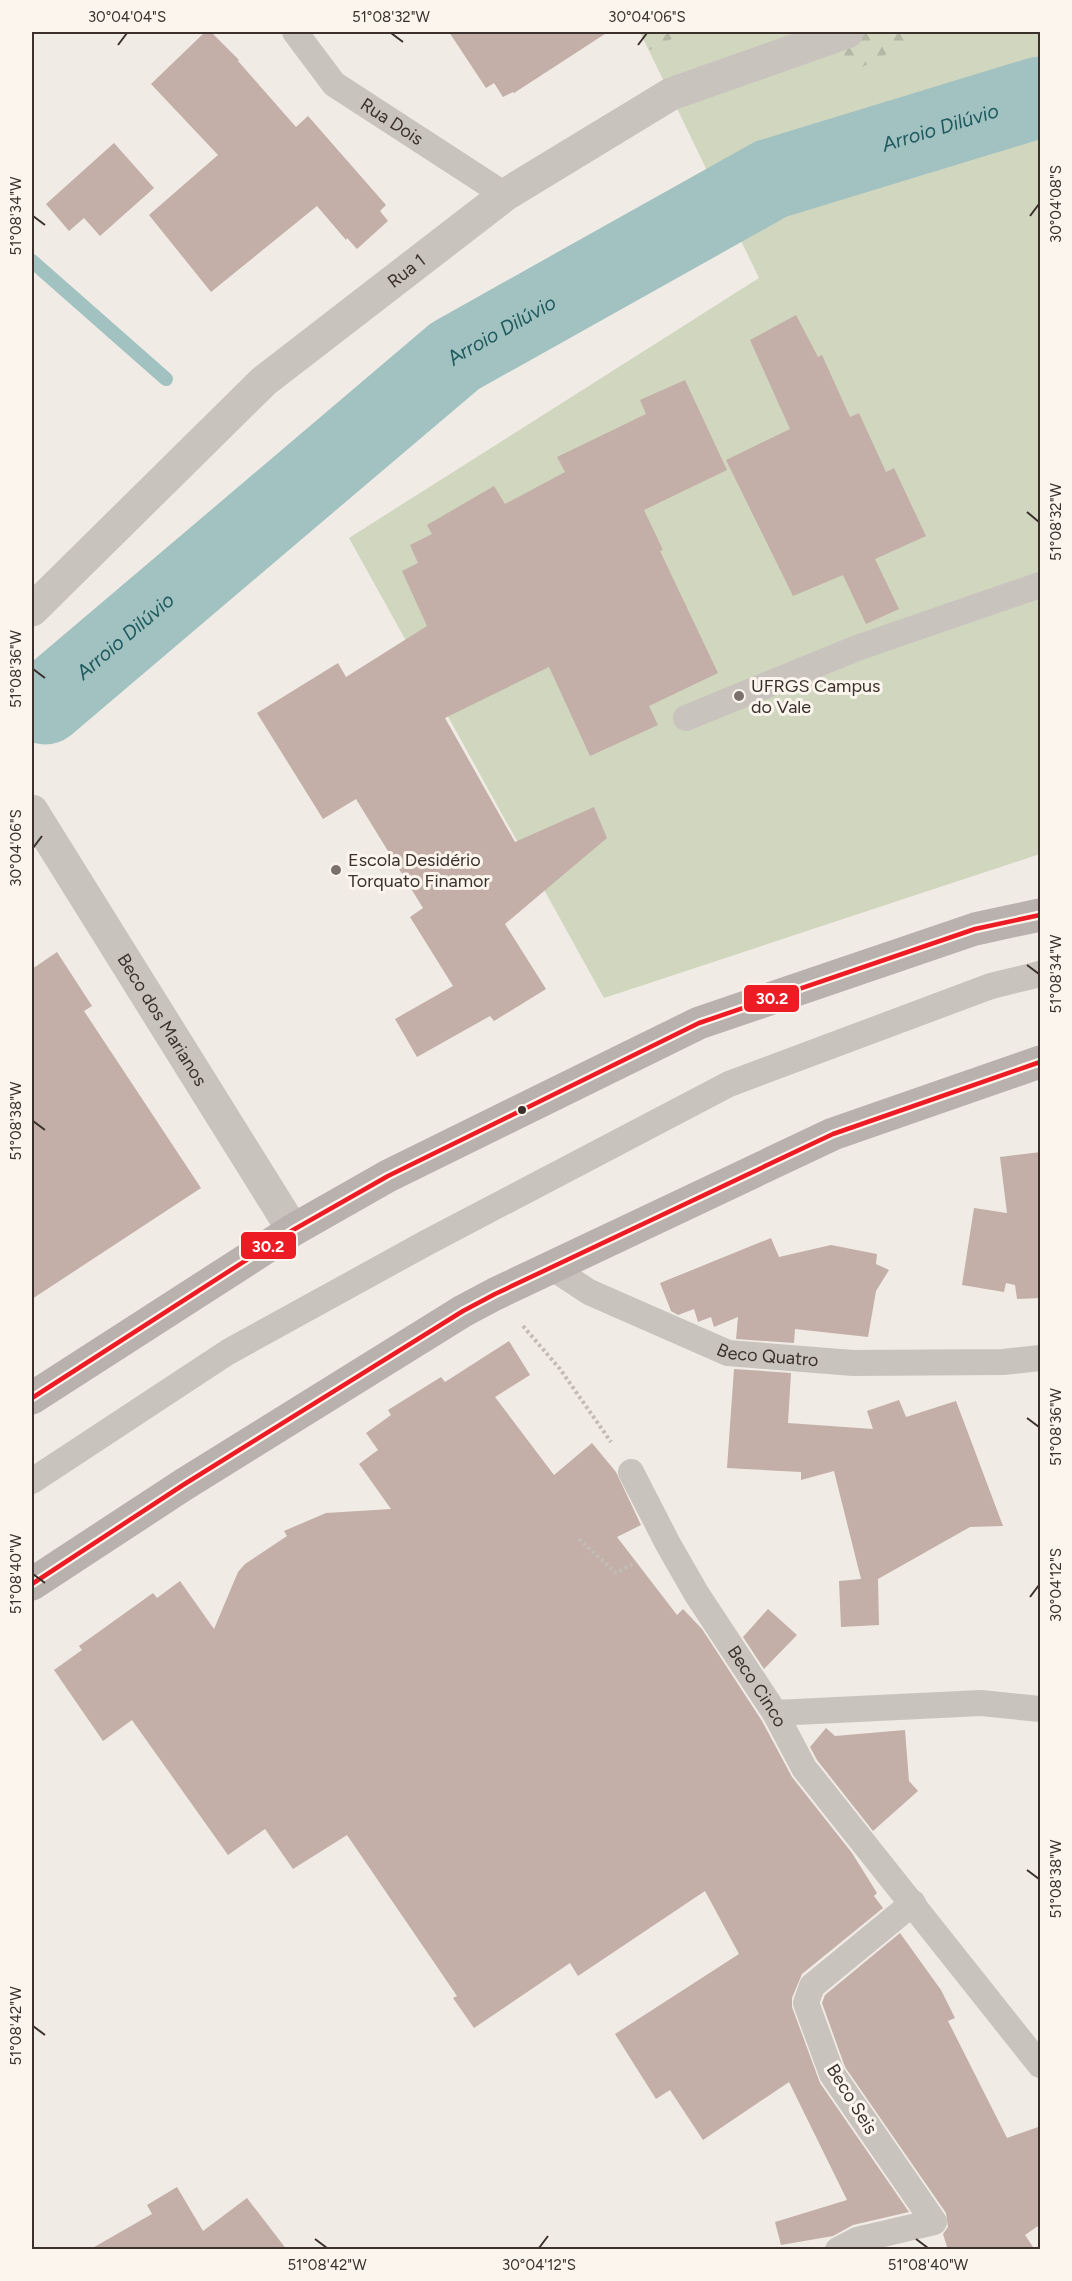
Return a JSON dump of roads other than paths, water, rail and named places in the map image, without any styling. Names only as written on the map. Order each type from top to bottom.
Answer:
[{"type":"main road","points":[[32,1398],[293,1230],[388,1176],[699,1023],[975,929],[1041,915]]},
{"type":"main road","points":[[32,1584],[183,1485],[463,1311],[495,1294],[833,1134],[1041,1062]]},
{"type":"street","name":"Rua 1","points":[[32,610],[264,381],[505,195],[671,94],[847,32]]},
{"type":"street","name":"Beco dos Marianos","points":[[32,811],[293,1230]]},
{"type":"lane","name":"Rua Dois","points":[[295,32],[334,84],[505,195]]},
{"type":"lane","points":[[686,718],[857,648],[1041,585]]},
{"type":"lane","points":[[32,1481],[228,1352],[426,1243],[729,1084],[991,986],[1041,974]]},
{"type":"lane","name":"Beco Quatro","points":[[551,1267],[589,1292],[728,1353],[853,1363],[1003,1362],[1041,1358]]},
{"type":"lane","name":"Beco Cinco","points":[[631,1472],[696,1593],[776,1713],[804,1768],[1041,2065]]},
{"type":"lane","points":[[776,1713],[981,1703],[1041,1708]]},
{"type":"lane","name":"Beco Seis","points":[[838,2250],[857,2240],[934,2222],[832,2074],[806,2003],[812,1986],[913,1903]]},
{"type":"waterway","name":"Arroio Dilúvio","points":[[45,704],[455,356],[771,179],[1040,97]]},
{"type":"waterway","points":[[32,261],[166,379]]},
{"type":"place","name":"UFRGS Campus do Vale","points":[[739,696]]},
{"type":"place","name":"Escola Desidério Torquato Finamor","points":[[336,870]]}]
